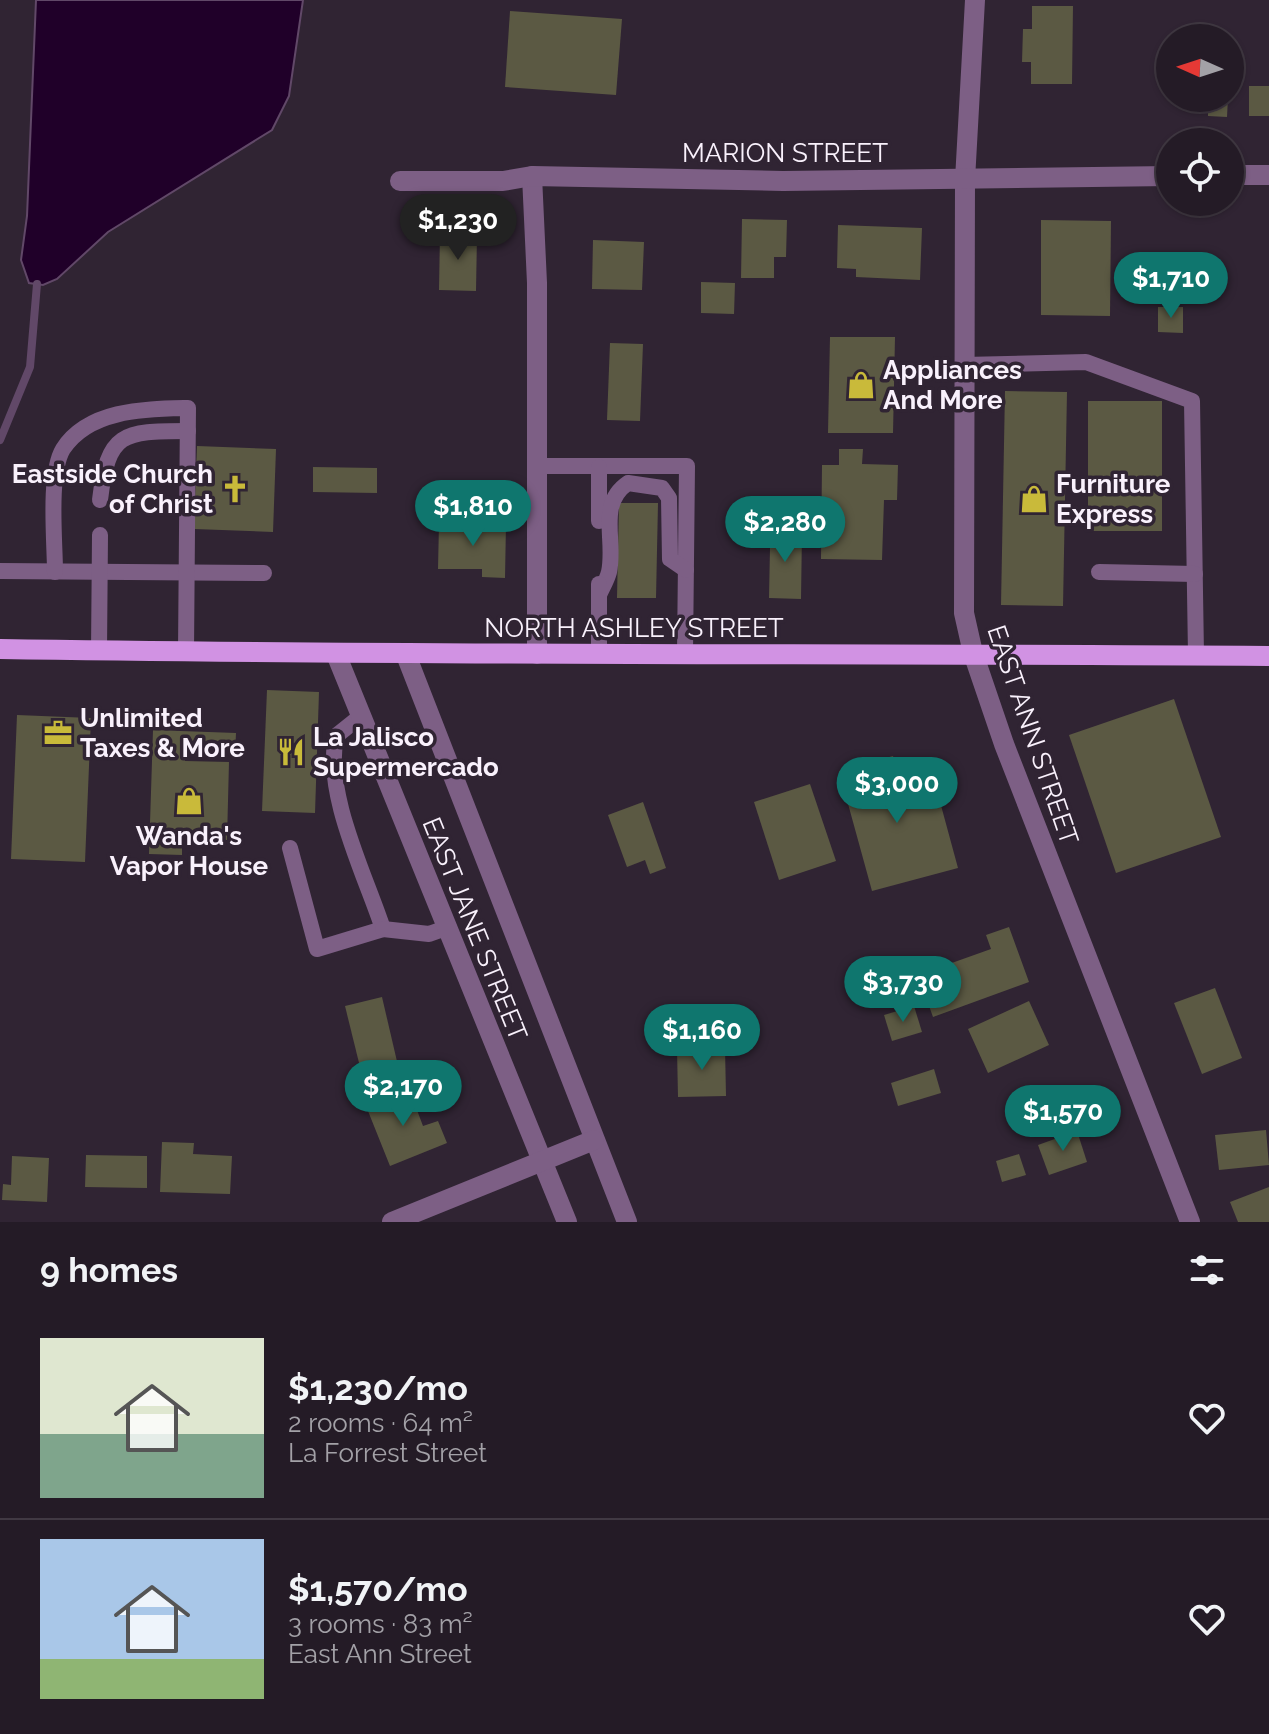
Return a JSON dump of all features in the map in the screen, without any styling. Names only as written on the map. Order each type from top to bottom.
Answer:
[{"type":"main road","name":"NORTH ASHLEY STREET","points":[[0,649],[406,655],[973,653],[1269,656]]},
{"type":"street","name":"EAST ANN STREET","points":[[975,0],[965,180],[964,613],[973,653],[1004,744],[1190,1222]]},
{"type":"street","points":[[1244,175],[1269,175]]},
{"type":"street","name":"MARION STREET","points":[[400,181],[503,181],[532,176],[965,180],[1156,176]]},
{"type":"street","points":[[532,176],[537,283],[537,654]]},
{"type":"street","name":"EAST JANE STREET","points":[[336,654],[567,1222]]},
{"type":"street","name":"EAST JANE STREET","points":[[406,655],[627,1222]]},
{"type":"street","points":[[392,1222],[594,1140]]},
{"type":"lane","points":[[964,365],[1086,362],[1192,401],[1196,655]]},
{"type":"lane","points":[[55,572],[57,473],[63,450],[85,428],[113,415],[145,409],[188,408],[186,652]]},
{"type":"lane","points":[[100,500],[107,454],[116,446],[130,436],[151,431],[188,431]]},
{"type":"lane","points":[[535,466],[687,466],[685,654]]},
{"type":"lane","points":[[599,467],[599,653]]},
{"type":"lane","points":[[599,595],[609,571],[610,504],[615,492],[628,483],[662,488],[669,498],[670,559],[686,570]]},
{"type":"lane","points":[[99,651],[100,535]]},
{"type":"lane","points":[[0,571],[264,573]]},
{"type":"lane","points":[[1099,572],[1195,574]]},
{"type":"lane","points":[[361,716],[336,736],[332,754],[335,786],[383,929]]},
{"type":"lane","points":[[290,848],[317,949],[383,929],[429,934],[446,928]]},
{"type":"shaded area","points":[[36,0],[303,0],[289,96],[272,130],[108,232],[57,279],[43,285],[29,283],[21,260],[27,216]]},
{"type":"building","points":[[1032,6],[1073,6],[1072,84],[1031,84],[1031,62],[1022,62],[1023,29],[1032,29]]},
{"type":"building","points":[[510,11],[622,19],[616,95],[505,87]]},
{"type":"building","points":[[1249,86],[1269,86],[1269,116],[1249,116]]},
{"type":"building","points":[[1208,112],[1227,112],[1227,117],[1208,116]]},
{"type":"building","points":[[742,219],[787,220],[786,257],[774,257],[774,278],[741,278]]},
{"type":"building","points":[[1041,220],[1111,221],[1110,316],[1041,315]]},
{"type":"building","points":[[838,225],[922,228],[920,280],[856,277],[856,269],[837,268]]},
{"type":"building","points":[[440,234],[477,235],[476,291],[439,290]]},
{"type":"building","points":[[593,240],[644,242],[642,290],[592,289]]},
{"type":"building","points":[[701,282],[735,283],[734,314],[701,313]]},
{"type":"building","points":[[1158,307],[1183,307],[1183,333],[1158,332]]},
{"type":"building","name":"Appliances And More","points":[[830,337],[895,337],[893,433],[828,433]]},
{"type":"building","points":[[610,343],[643,344],[640,421],[607,420]]},
{"type":"building","name":"Furniture Express","points":[[1005,391],[1067,392],[1063,606],[1001,605]]},
{"type":"building","points":[[1088,401],[1162,401],[1162,531],[1088,531]]},
{"type":"building","name":"Eastside Church of Christ","points":[[197,446],[276,449],[273,532],[194,529]]},
{"type":"building","points":[[839,449],[863,449],[862,464],[898,465],[897,500],[884,500],[882,560],[821,559],[822,465],[839,465]]},
{"type":"building","points":[[313,467],[377,468],[377,493],[313,492]]},
{"type":"building","points":[[619,503],[658,503],[656,598],[617,598]]},
{"type":"building","points":[[439,523],[506,524],[505,578],[482,577],[482,569],[438,569]]},
{"type":"building","points":[[766,531],[802,532],[801,599],[769,598],[770,548],[766,548]]},
{"type":"building","name":"La Jalisco Supermercado","points":[[267,690],[319,692],[315,813],[262,811]]},
{"type":"building","points":[[1174,699],[1221,837],[1116,873],[1069,735]]},
{"type":"building","points":[[17,715],[91,718],[85,862],[11,859]]},
{"type":"building","name":"Wanda's Vapor House","points":[[153,730],[236,733],[235,755],[185,754],[185,761],[229,762],[227,840],[182,839],[182,855],[149,854]]},
{"type":"building","points":[[893,756],[900,785],[933,776],[958,868],[872,891],[839,771]]},
{"type":"building","points":[[810,784],[836,861],[779,880],[754,802]]},
{"type":"building","points":[[643,802],[666,868],[650,874],[645,860],[627,867],[608,815]]},
{"type":"building","points":[[1009,927],[1029,982],[933,1017],[918,975],[991,949],[986,935]]},
{"type":"building","points":[[1215,988],[1242,1058],[1202,1074],[1174,1003]]},
{"type":"building","points":[[382,997],[399,1070],[363,1079],[345,1006]]},
{"type":"building","points":[[1029,1001],[1049,1045],[988,1073],[968,1029]]},
{"type":"building","points":[[914,1006],[922,1032],[892,1041],[884,1015]]},
{"type":"building","points":[[725,1048],[726,1096],[678,1097],[677,1049]]},
{"type":"building","points":[[934,1069],[941,1093],[898,1106],[891,1083]]},
{"type":"building","points":[[409,1089],[423,1126],[438,1121],[447,1143],[390,1166],[366,1106]]},
{"type":"building","points":[[1266,1130],[1269,1165],[1219,1170],[1215,1135]]},
{"type":"building","points":[[1077,1131],[1087,1162],[1049,1175],[1038,1145]]},
{"type":"building","points":[[162,1142],[194,1143],[193,1154],[232,1156],[230,1194],[160,1192]]},
{"type":"building","points":[[1019,1154],[1026,1175],[1002,1182],[996,1161]]},
{"type":"building","points":[[86,1155],[147,1156],[147,1188],[85,1187]]},
{"type":"building","points":[[12,1156],[49,1158],[47,1202],[2,1200],[3,1184],[11,1185]]},
{"type":"building","points":[[1269,1187],[1269,1222],[1238,1222],[1230,1202]]},
{"type":"waterway","points":[[0,440],[30,367],[37,284]]},
{"type":"place","name":"Appliances And More","points":[[861,385]]},
{"type":"place","name":"Eastside Church of Christ","points":[[235,489]]},
{"type":"place","name":"Furniture Express","points":[[1034,499]]},
{"type":"place","name":"Unlimited Taxes & More","points":[[58,733]]},
{"type":"place","name":"La Jalisco Supermercado","points":[[291,752]]},
{"type":"place","name":"Wanda's Vapor House","points":[[189,801]]}]
